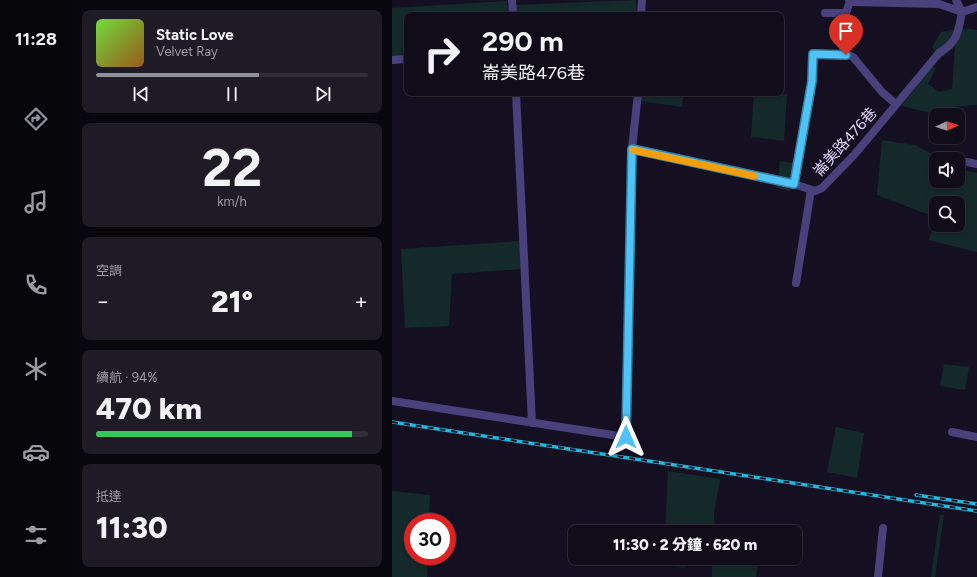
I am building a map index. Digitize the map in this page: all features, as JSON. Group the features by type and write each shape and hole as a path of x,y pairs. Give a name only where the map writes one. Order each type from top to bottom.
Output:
{"street":[{"path":"512,0 513,12"},
{"path":"641,12 642,0"},
{"path":"846,55 843,52 846,13 850,0 939,4 962,12 977,7"},
{"path":"956,0 962,12"},
{"name":"崙美路476巷","path":"632,149 794,184 816,191 822,188 855,154 939,53 952,45 956,38 962,12"},
{"path":"825,13 846,13"},
{"name":"崙美路476巷","path":"794,184 812,81 813,54 846,55 853,57 882,92 896,104"},
{"path":"392,60 404,59"},
{"path":"516,96 532,423"},
{"path":"392,401 626,437 632,149 638,96"},
{"path":"966,162 977,164"},
{"name":"崙美路476巷","path":"796,283 810,190"},
{"path":"952,432 977,437"},
{"path":"878,577 883,528"}],"green space":[{"path":"636,0 637,12 513,12 513,5"},
{"path":"507,1 508,12 404,12 404,58 392,59 392,8"},
{"path":"961,28 977,30 977,105 950,108 929,108 929,112 901,106 932,67 936,68 928,84 939,92 952,89 955,47 939,60 932,47 941,32"},
{"path":"784,94 787,94 784,141 751,137 754,96 784,96"},
{"path":"641,96 683,96 682,107 640,101"},
{"path":"882,140 915,145 929,152 929,188 965,188 965,170 977,173 977,252 929,240 931,232 965,232 965,196 929,196 929,215 877,195"},
{"path":"780,161 793,163 790,191 777,188"},
{"path":"520,241 521,269 452,274 449,326 405,328 401,249"},
{"path":"944,364 969,367 965,390 940,386"},
{"path":"836,427 864,433 857,478 827,472"},
{"path":"668,471 720,479 714,513 715,525 665,525"},
{"path":"392,491 430,495 429,513 404,513 404,565 428,565 427,577 392,577"},
{"path":"940,514 944,515 935,577 931,577"},
{"path":"669,565 686,565 685,568"},
{"path":"707,565 757,565 756,577 712,577 712,566"}],"railway":[{"path":"392,422 977,511"},
{"path":"916,495 977,504"}],"slow traffic":[{"path":"633,150 754,176"}],"route":[{"path":"626,437 632,149 794,184 810,96 813,54 846,55"}]}
